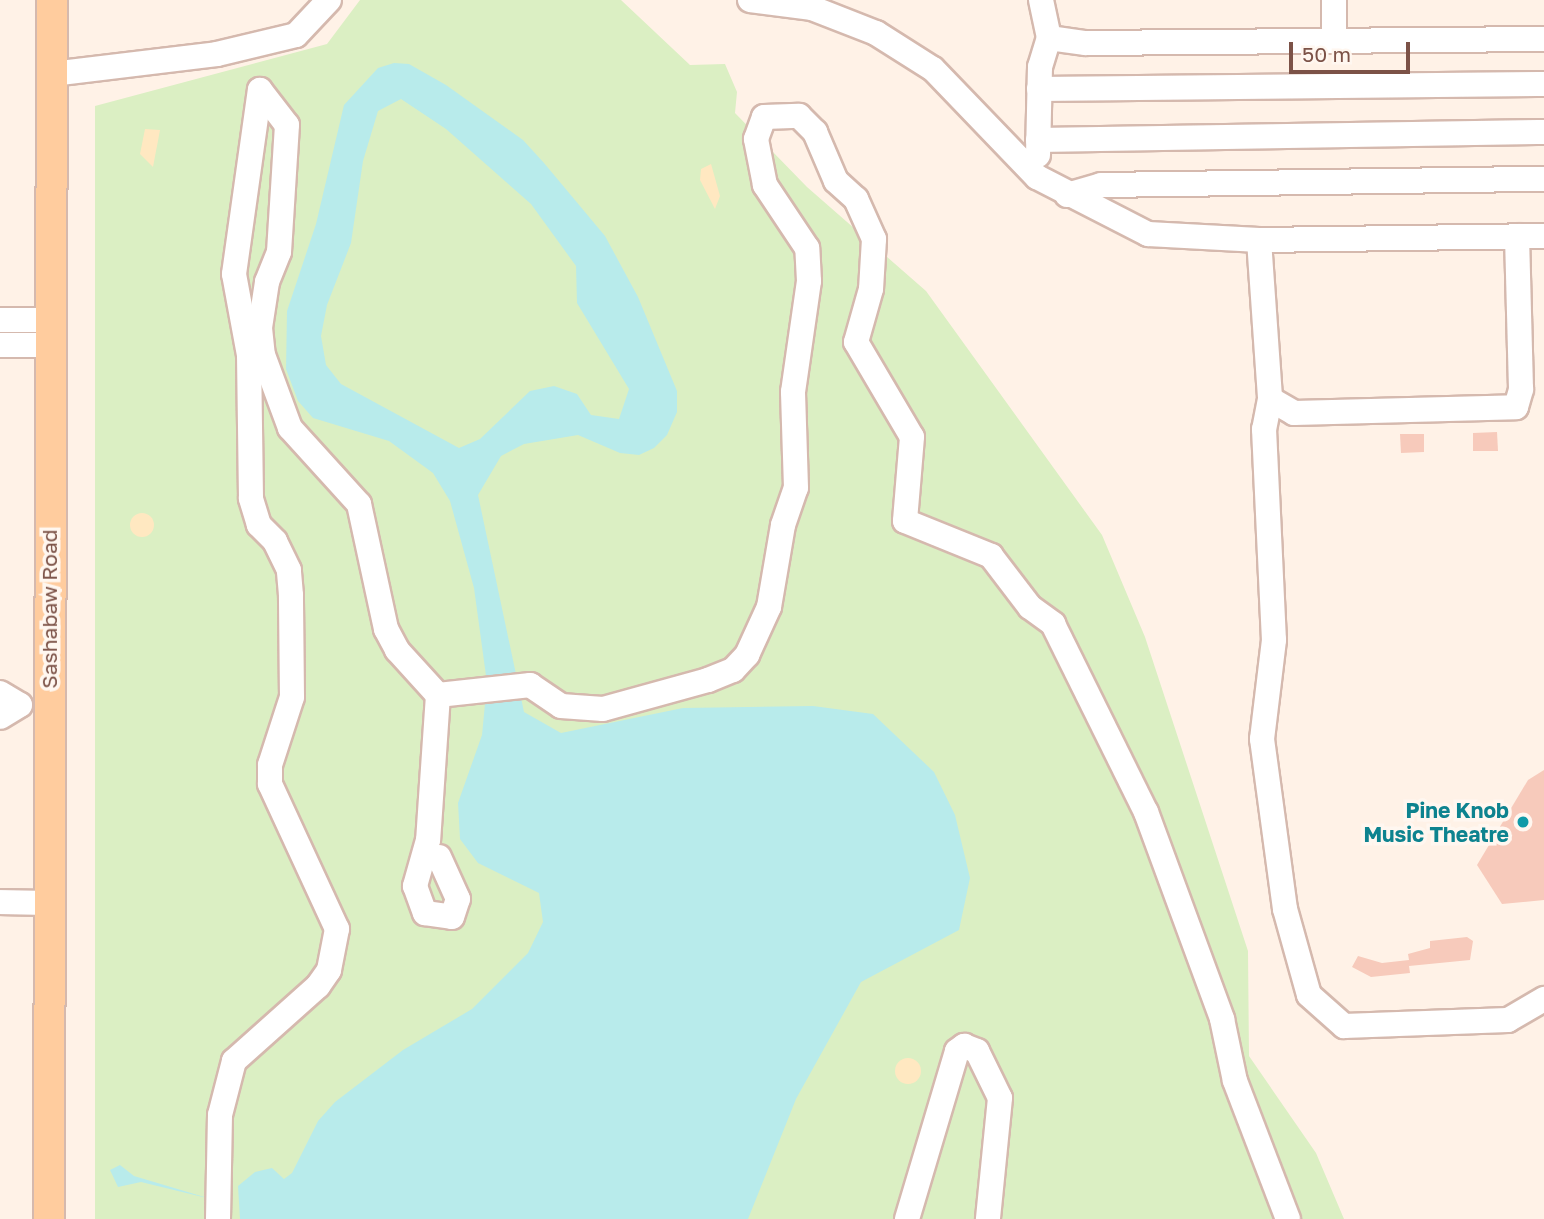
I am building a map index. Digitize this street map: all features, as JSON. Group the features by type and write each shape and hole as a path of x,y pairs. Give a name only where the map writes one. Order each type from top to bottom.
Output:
{"main road":[{"name":"Sashabaw Road","path":"49,1219 49,903 17,705 49,332 52,0"}],"lane":[{"path":"52,74 216,54 296,35 329,0"},
{"path":"750,0 812,8 876,33 933,69 1037,177 1067,195 1148,234 1259,240 1544,236"},
{"path":"1037,177 1039,89 1049,38 1041,0"},
{"path":"1334,0 1334,41"},
{"path":"1049,38 1334,41 1544,39"},
{"path":"1039,89 1544,84"},
{"path":"218,1219 220,1115 234,1060 318,986 329,970 337,929 270,784 292,697 291,595 289,570 275,541 259,525 251,498 249,355 234,274 260,90 287,125 279,252 267,282 260,328 263,355 290,428 359,504 386,629 397,650 438,695 428,840 415,886 425,913 452,917 458,899 439,857"},
{"path":"438,695 527,685 561,706 583,710 622,706 733,670 760,633 796,488 793,392 807,321 808,282 807,248 765,185 756,139 764,117 799,116 815,132 835,181 856,199 874,239 871,289 856,342 912,437 905,521 991,556 1030,607 1053,624 1146,812 1222,1019 1235,1081 1289,1219"},
{"path":"1038,140 1544,132"},
{"path":"1067,195 1101,184 1544,179"},
{"path":"1270,399 1294,413 1516,407 1521,389 1517,236"},
{"path":"1259,240 1270,399 1264,429 1274,640 1262,739 1285,909 1309,995 1343,1026 1508,1020 1544,999"},
{"path":"0,320 49,332"},
{"path":"0,345 49,332"},
{"path":"0,902 49,903"},
{"path":"907,1219 957,1051 964,1046 977,1051 1000,1098 988,1219"}],"green space":[{"path":"360,0 621,0 690,65 725,64 737,92 735,113 807,187 926,291 1102,535 1145,637 1248,951 1249,1056 1316,1153 1344,1219 95,1219 95,106 327,44"}],"sand":[{"path":"145,129 160,130 153,167 140,154"},
{"path":"711,164 720,196 715,209 700,180 701,169"},
{"path":"142,513 151,516 154,525 151,534 142,537 133,534 130,525 133,516"},
{"path":"908,1058 917,1062 921,1071 917,1080 908,1084 899,1080 895,1071 899,1062"}],"water":[{"path":"394,63 409,64 446,85 523,140 605,236 638,297 677,391 677,412 667,435 654,448 639,455 620,453 578,435 524,444 501,456 478,495 524,712 561,733 683,708 813,706 873,714 934,772 955,815 970,878 959,930 861,982 796,1099 748,1219 240,1219 238,1186 255,1172 272,1168 284,1179 292,1173 318,1121 335,1102 403,1050 472,1009 528,953 543,922 539,893 478,863 460,839 458,803 482,735 487,683 474,588 450,501 433,473 389,441 313,418 298,401 286,369 287,311 316,224 344,105 378,68","holes":["401,99 446,129 531,204 576,266 577,303 629,389 619,419 591,415 577,394 554,386 530,391 480,439 459,448 341,384 326,365 321,336 327,305 351,243 363,161 378,111"]},
{"path":"120,1165 134,1176 211,1199 141,1182 118,1187 110,1170"}],"building":[{"path":"1497,432 1498,451 1473,451 1473,433"},
{"path":"1400,434 1424,434 1424,452 1401,453"},
{"name":"Pine Knob Music Theatre","path":"1544,770 1544,900 1502,904 1477,865 1528,780"},
{"path":"1467,937 1473,941 1470,960 1409,966 1410,973 1371,977 1352,967 1358,956 1382,963 1409,960 1408,954 1430,948 1430,941"}],"place":[{"name":"Pine Knob Music Theatre","path":"1523,822"}]}
